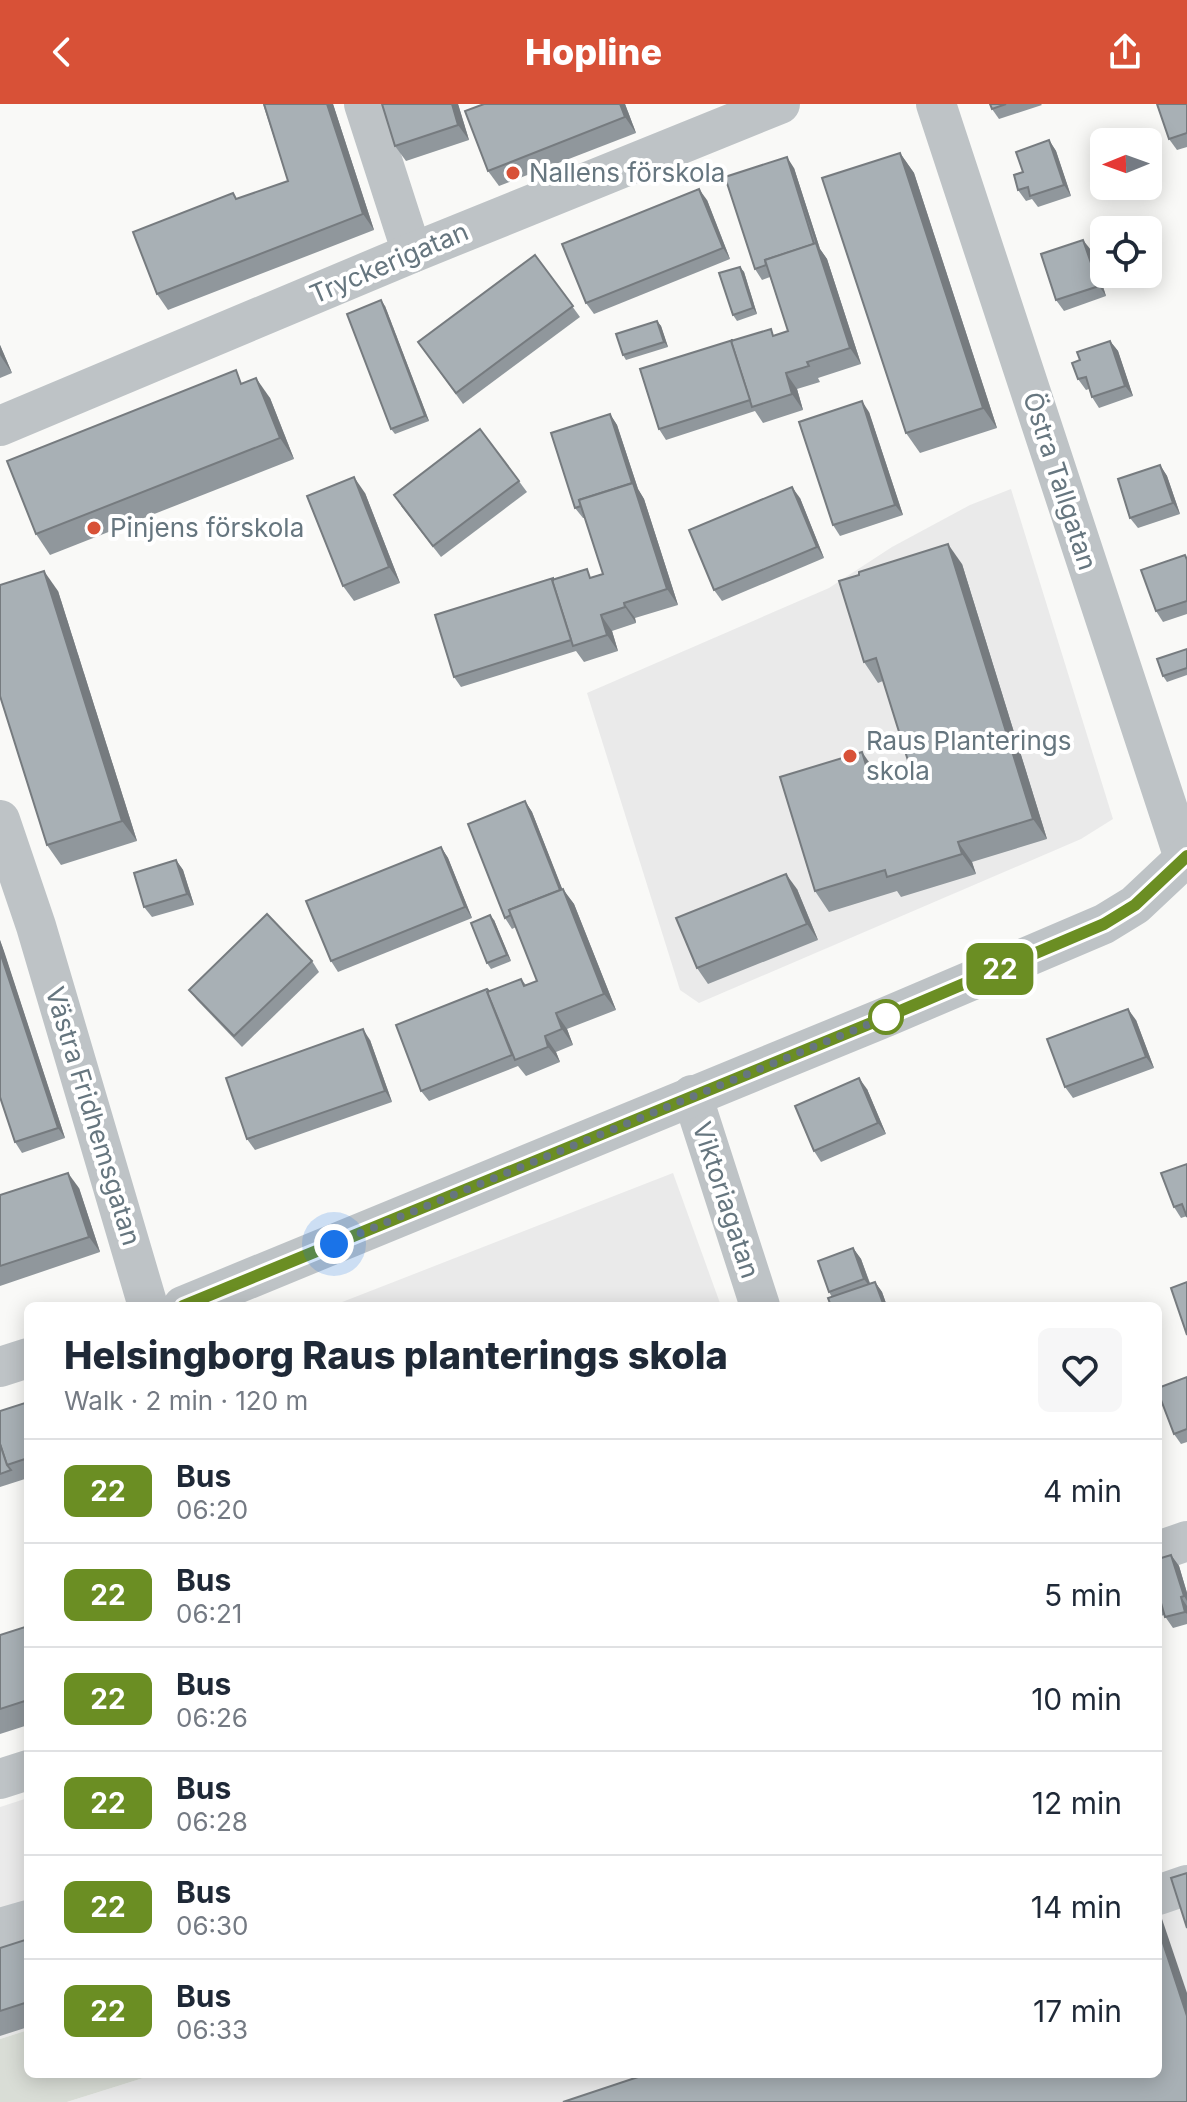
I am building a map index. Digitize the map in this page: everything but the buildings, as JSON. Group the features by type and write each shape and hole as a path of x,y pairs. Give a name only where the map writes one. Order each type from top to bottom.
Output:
{"street":[{"path":"364,104 412,253"},
{"name":"Tryckerigatan","path":"0,426 412,253 780,104"},
{"name":"Östra Tallgatan","path":"936,104 1186,857"},
{"name":"Västra Fridhemsgatan","path":"0,820 36,926 147,1302"},
{"path":"193,1302 1104,924 1135,905 1186,857"},
{"name":"Viktoriagatan","path":"692,1095 759,1302"},
{"path":"0,1367 24,1359"},
{"path":"1162,1550 1187,1541"},
{"path":"0,1779 24,1771"},
{"path":"1162,1894 1187,1885"},
{"path":"0,1928 24,1921"}],"shaded area":[{"name":"Raus Planterings skola","path":"1011,489 1113,819 1081,839 699,1003 680,990 587,693 829,588 892,547 970,505"},
{"path":"673,1173 720,1302 342,1302"},
{"path":"24,1799 24,2031 0,2039 0,1807"},
{"path":"1187,1893 1187,2102 67,2102 143,2078 1162,2078 1162,1901"},
{"path":"24,2031 24,2078 143,2078 67,2102 0,2102 0,2039"}],"bus line":[{"name":"22","path":"192,1302 886,1017 1104,924 1135,905 1187,856"}],"place":[{"name":"Nallens förskola","path":"513,173"},
{"name":"Pinjens förskola","path":"94,528"},
{"name":"Raus Planterings skola","path":"850,756"}],"route":[{"path":"334,1244 886,1017"}]}
